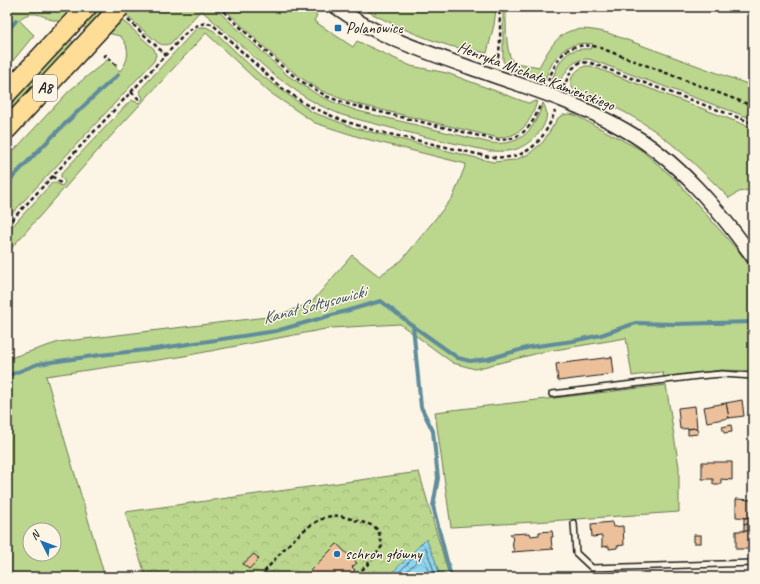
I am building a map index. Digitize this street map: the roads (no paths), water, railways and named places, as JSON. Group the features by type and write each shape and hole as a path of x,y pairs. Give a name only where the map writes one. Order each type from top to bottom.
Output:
{"highway":[{"name":"A8","path":"7,93 87,7"},
{"name":"A8","path":"7,128 120,7"}],"street":[{"name":"Henryka Michała Kamieńskiego","path":"336,7 347,15 378,32 438,56 598,115 625,130 650,146 697,188 714,207 753,257"}],"lane":[{"path":"552,394 698,376 722,374 753,376"},
{"path":"574,523 576,553 592,568 753,563"}],"water":[{"path":"426,539 440,577 388,577"}],"waterway":[{"path":"7,31 16,21"},
{"path":"7,183 75,114 118,75"},
{"name":"Kanał Sołtysowicki","path":"7,376 38,364 155,349 276,331 381,301 458,358 470,361 488,359 530,347 573,341 601,335 636,323 675,324 753,322"},
{"path":"413,326 421,407 433,431 438,478 433,506 451,577"}],"place":[{"name":"Polanowice","path":"338,28"},
{"name":"schron główny","path":"337,554"}]}
